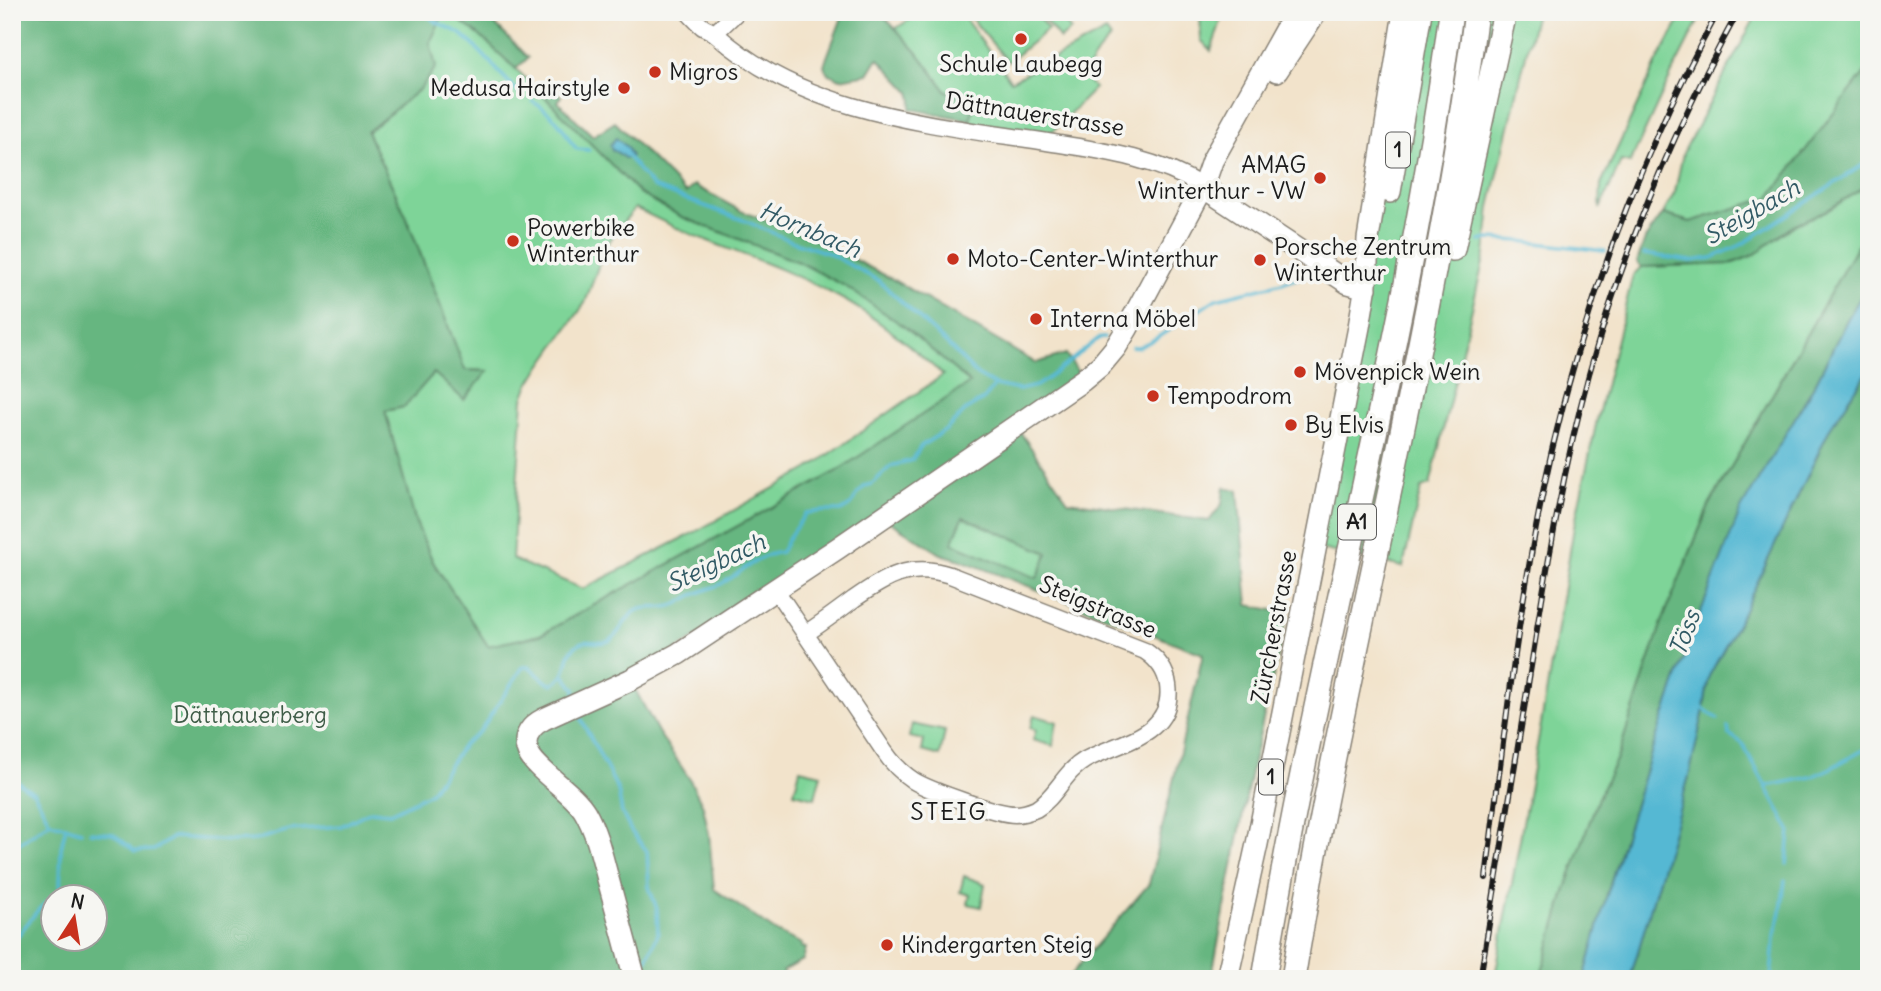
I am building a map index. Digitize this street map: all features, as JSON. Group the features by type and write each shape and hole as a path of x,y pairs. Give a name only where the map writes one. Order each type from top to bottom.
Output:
{"highway":[{"name":"A1","path":"1264,979 1301,784 1395,343 1427,167 1451,12"},
{"name":"A1","path":"1293,979 1336,748 1405,420 1452,171 1476,12"},
{"name":"A1","path":"1405,420 1441,308 1505,12"}],"main road":[{"path":"635,979 590,822 584,809 570,793 531,758 526,745 531,728 538,722 663,663 1083,380 1101,365 1127,329 1203,187 1212,161 1295,12"},
{"path":"1203,187 1223,166 1266,89 1315,12"},
{"name":"Zürcherstrasse","path":"1366,286 1368,239 1404,12"},
{"name":"Zürcherstrasse","path":"1227,979 1271,775 1366,286 1381,240 1421,12"},
{"name":"Dättnauerstrasse","path":"1203,187 1348,283 1366,286"}],"street":[{"name":"Dättnauerstrasse","path":"688,12 725,44 777,75 811,91 849,104 913,120 1123,154 1167,169 1203,187"},
{"path":"715,33 737,12"},
{"name":"Steigstrasse","path":"775,589 805,634 884,751 905,774 921,785 1007,813 1023,814 1038,807 1048,800 1079,764 1151,730 1162,717 1168,700 1169,688 1164,671 1156,660 1144,651 938,572 911,570 886,578 805,634"}],"green space":[{"name":"Dättnauerberg","path":"12,12 444,12 430,43 436,67 421,88 367,132 405,214 465,370 488,371 464,400 434,373 404,407 385,411 416,523 433,562 488,646 540,635 834,473 970,383 905,327 845,286 801,263 682,217 640,194 539,91 551,87 561,96 558,102 593,136 615,122 686,193 694,185 741,211 812,238 890,278 1036,363 1066,354 1083,380 1016,426 1068,501 1209,521 1222,504 1224,487 1238,490 1248,605 1288,613 1252,767 1212,975 1208,979 1067,979 1149,884 1203,654 941,554 882,517 630,680 703,806 709,834 714,889 778,933 806,948 803,960 783,971 787,979 12,979","holes":["963,517 1048,553 1037,578 952,543"]},
{"path":"444,12 448,12 479,35 516,69 640,194 682,217 801,263 845,286 905,327 970,383 834,473 540,635 488,646 433,562 416,523 385,411 404,407 434,372 488,371 465,370 405,214 367,132 421,88 429,43","holes":["635,208 690,234 798,277 846,301 890,330 943,375 808,469 695,532 583,589 512,559 523,399 536,373 585,303 604,250"]},
{"path":"448,12 483,12 528,58 516,69 479,35"},
{"path":"844,12 880,12 917,52 946,91 975,102 970,120 911,109 910,92 878,58 868,74 840,79 827,73 824,65"},
{"path":"921,12 960,12 1011,81 1106,31 1111,38 1098,52 1083,77 1095,88 1043,141 965,129 974,102 946,91 917,52 895,29"},
{"path":"966,12 1034,12 1048,29 1008,62"},
{"path":"1038,12 1056,12 1071,30 1060,39"},
{"path":"1200,12 1224,12 1211,51 1201,40"},
{"path":"1404,12 1536,12 1490,207 1485,254 1430,485 1421,488 1403,567 1316,548"},
{"path":"1684,12 1703,12 1630,163 1621,161 1600,209 1601,184 1656,64"},
{"path":"1758,12 1869,12 1869,67 1769,198 1690,222 1663,214 1675,192 1683,153"},
{"path":"1869,67 1869,184 1829,209 1795,224 1754,255 1730,264 1641,267 1637,262 1645,239 1663,214 1690,222 1769,198"},
{"path":"1869,184 1869,221 1866,230 1709,506 1663,619 1618,756 1598,798 1566,889 1540,979 1491,979 1496,971 1574,527 1598,415 1633,275 1641,267 1731,264 1754,255 1796,224 1830,209"},
{"path":"1869,225 1869,283 1815,384 1741,510 1698,619 1652,750 1584,979 1540,979 1566,889 1598,798 1618,756 1663,619 1709,506"},
{"path":"1869,370 1869,979 1630,979 1689,776 1709,676 1740,619 1830,428"},
{"path":"963,517 1048,553 1037,579 952,543"},
{"path":"1034,715 1057,722 1053,746 1033,740 1036,730 1030,728"},
{"path":"912,724 945,731 940,756 922,751 924,740 909,737"},
{"path":"800,769 821,774 815,798 794,793"},
{"path":"964,876 985,884 981,907 968,904 970,895 960,892"}],"water":[{"path":"616,138 627,147 631,156 629,158 624,158 612,150 610,145"},
{"path":"1869,283 1869,370 1830,428 1740,619 1709,676 1689,776 1630,979 1584,979 1652,750 1698,619 1741,509 1815,384"}],"waterway":[{"name":"Hornbach","path":"426,13 433,20 467,39 519,92"},
{"name":"Hornbach","path":"533,102 554,118 577,149 589,150"},
{"name":"Hornbach","path":"627,156 653,187 828,253 879,281 977,375 995,385 1019,390 1036,386 1099,338 1104,338"},
{"name":"Steigbach","path":"1644,254 1691,261 1712,258 1741,245 1869,161"},
{"name":"Steigbach","path":"1480,241 1520,241 1605,251"},
{"name":"Steigbach","path":"1132,347 1139,347 1155,339 1216,299 1312,274"},
{"name":"Steigbach","path":"90,832 113,834 135,851 154,850 173,837 255,840 289,830 341,826 371,811 390,813 430,793 464,744 480,731 523,667 529,667 553,684 563,675 572,649 577,645 608,641 636,611 677,604 721,584 764,557 781,552 806,513 841,511 852,504 865,486 872,484 891,466 912,460 921,446 946,430 966,410 984,399 995,385"},
{"path":"564,675 575,693"},
{"path":"1700,706 1718,719"},
{"path":"581,719 618,790 622,813 631,831 647,851 649,887 657,909 658,934 646,961"},
{"path":"1728,727 1729,734 1742,743 1790,830 1787,864"},
{"path":"1767,786 1811,777 1869,747"},
{"name":"Steigbach","path":"12,778 34,793 50,822 81,831"},
{"path":"12,848 50,822"},
{"path":"60,883 61,848 66,826"},
{"path":"1771,979 1774,937 1781,912 1785,880"},
{"path":"12,943 38,910"}],"railway":[{"path":"1486,878 1522,610 1541,503 1566,393 1620,225 1665,117 1718,12"},
{"path":"1480,979 1551,548 1564,478 1589,374 1618,280 1653,189 1693,99 1738,12"}],"place":[{"name":"Schule Laubegg","path":"1021,39"},
{"name":"Migros","path":"655,72"},
{"name":"Medusa Hairstyle","path":"624,88"},
{"name":"AMAG Winterthur - VW","path":"1320,178"},
{"name":"Powerbike Winterthur","path":"513,241"},
{"name":"Moto-Center-Winterthur","path":"953,259"},
{"name":"Porsche Zentrum Winterthur","path":"1260,260"},
{"name":"Interna Möbel","path":"1036,319"},
{"name":"Mövenpick Wein","path":"1300,372"},
{"name":"Tempodrom","path":"1153,396"},
{"name":"By Elvis","path":"1291,425"},
{"name":"Kindergarten Steig","path":"887,945"}],"district":[{"name":"STEIG","path":"949,812"}],"water label":[{"name":"Töss","path":"1685,633"}]}
